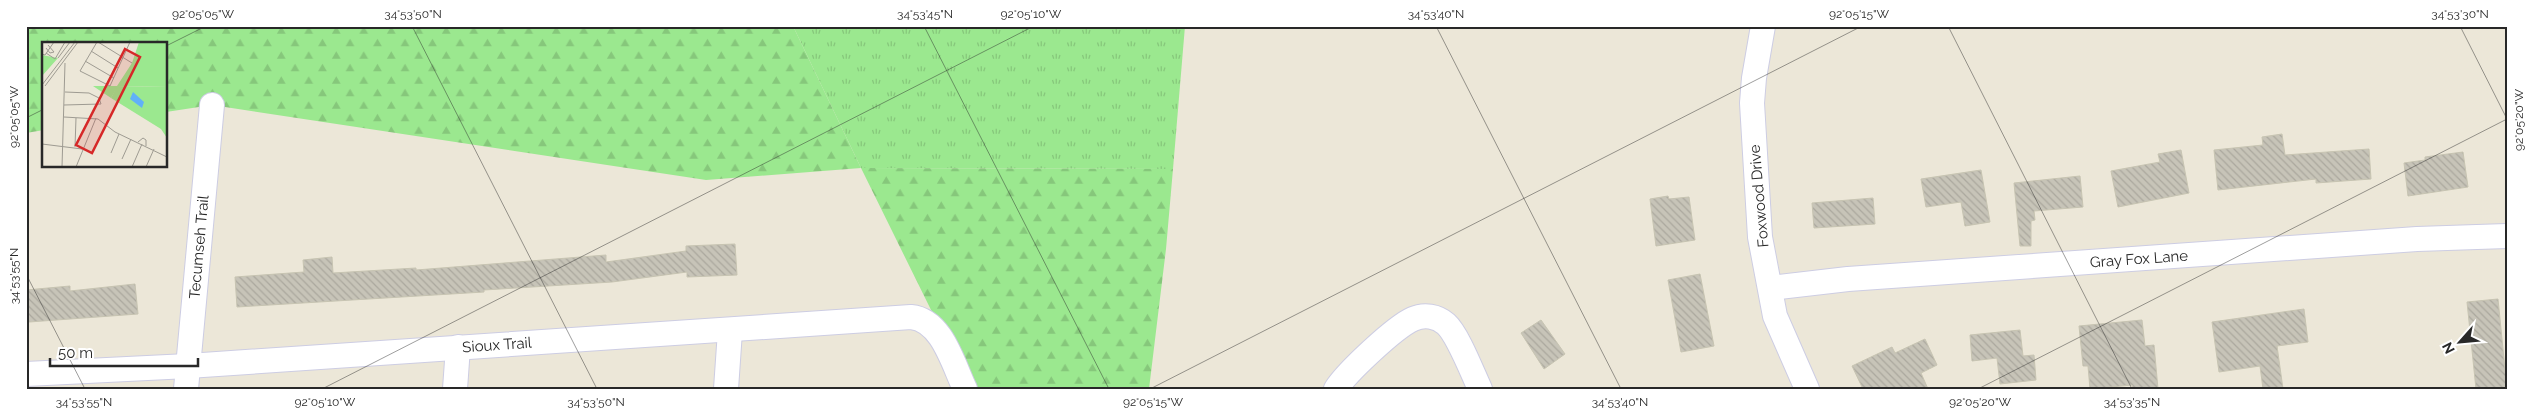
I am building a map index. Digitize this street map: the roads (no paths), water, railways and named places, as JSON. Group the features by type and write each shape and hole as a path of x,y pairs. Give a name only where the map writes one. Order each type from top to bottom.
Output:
{"street":[{"name":"Foxwood Drive","path":"1763,26 1754,78 1752,103 1760,238 1775,316 1782,336 1807,389"},
{"name":"Tecumseh Trail","path":"187,378 212,105"},
{"name":"Gray Fox Lane","path":"1771,288 1868,278 2417,239 2507,236"},
{"path":"1336,389 1369,354 1413,319 1425,316 1445,322 1453,332 1480,389"},
{"name":"Sioux Trail","path":"26,374 187,378 458,348 920,318 928,322 937,331 965,389"},
{"path":"726,389 730,331"},
{"path":"455,389 458,348"}]}
